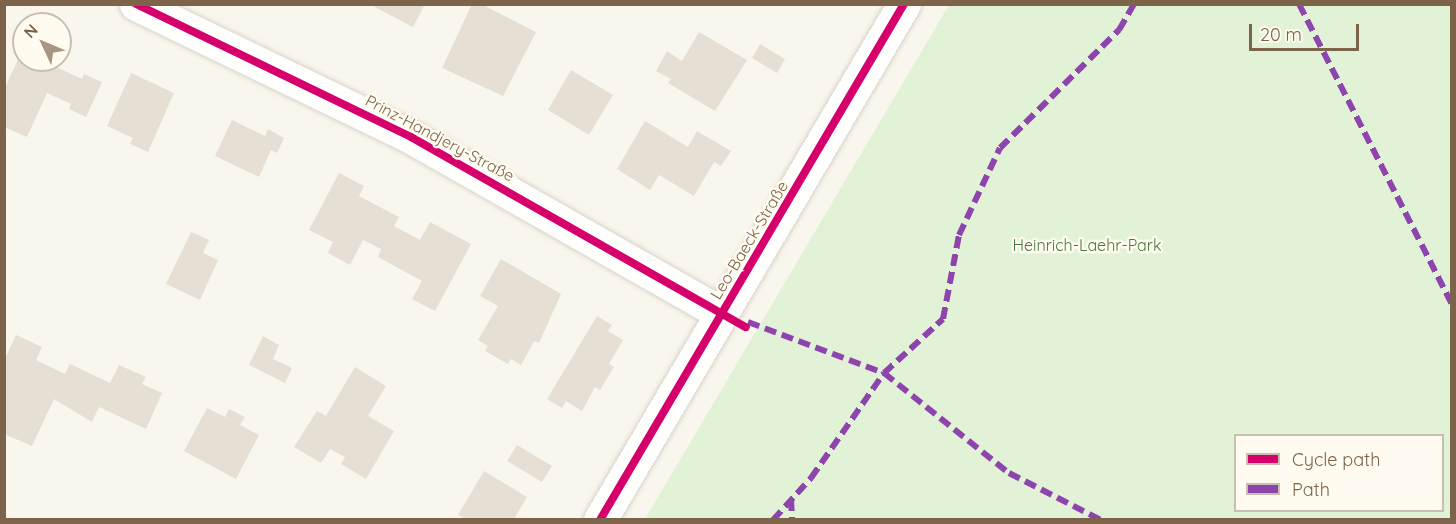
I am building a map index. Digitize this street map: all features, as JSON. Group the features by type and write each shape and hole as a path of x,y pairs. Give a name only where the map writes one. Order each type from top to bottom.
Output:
{"street":[{"name":"Prinz-Handjery-Straße","path":"136,4 411,137 533,203 721,313"},
{"name":"Leo-Baeck-Straße","path":"600,519 904,4"}],"green space":[{"name":"Heinrich-Laehr-Park","path":"949,5 1451,5 1451,519 645,519"}],"building":[{"path":"369,4 425,4 413,27"},
{"path":"472,4 481,4 536,32 503,96 442,68"},
{"path":"699,32 747,60 715,111 668,83 671,79 656,71 667,51 682,61"},
{"path":"760,44 785,59 777,73 752,58"},
{"path":"571,70 613,95 589,135 548,110"},
{"path":"12,72 67,72 82,79 84,74 102,82 86,117 69,109 71,104 47,93 27,137 4,127 4,90"},
{"path":"131,73 174,93 148,152 130,144 133,138 107,126"},
{"path":"232,120 265,136 268,129 284,138 277,153 271,150 259,177 215,156"},
{"path":"645,121 688,147 697,131 731,151 721,166 714,162 694,196 659,175 650,190 617,169"},
{"path":"339,173 364,186 359,196 399,217 394,226 420,240 430,222 471,244 435,311 412,299 422,281 378,257 381,249 363,240 350,265 328,253 333,242 309,230"},
{"path":"191,232 209,240 203,253 218,260 200,300 166,284"},
{"path":"501,259 561,294 539,343 534,341 521,365 511,359 508,364 485,351 488,346 478,340 498,306 480,296"},
{"path":"597,316 612,325 608,331 623,340 609,364 614,367 600,390 595,387 582,411 566,401 562,408 547,399"},
{"path":"16,335 42,347 36,360 65,374 70,364 110,383 119,365 146,377 142,384 162,393 146,429 99,407 92,422 54,399 32,446 4,434 4,361"},
{"path":"263,336 279,345 273,359 292,368 285,383 249,365"},
{"path":"355,367 386,386 368,416 394,431 366,479 341,464 345,457 330,449 321,463 294,447 317,411 326,416"},
{"path":"207,408 225,417 229,409 245,417 240,425 259,435 236,479 184,451"},
{"path":"517,445 552,466 542,482 507,461"},
{"path":"484,471 527,497 514,519 466,519 458,515"}],"marked path":[{"path":"773,520 811,478 884,373 943,319 959,235 1000,148 1119,30 1134,4"},
{"path":"1299,4 1452,304"},
{"path":"748,322 884,373 1009,473 1101,520"},
{"path":"791,499 792,520"}],"cycle path":[{"path":"136,4 411,137 746,327"},
{"path":"600,520 904,4"}]}
